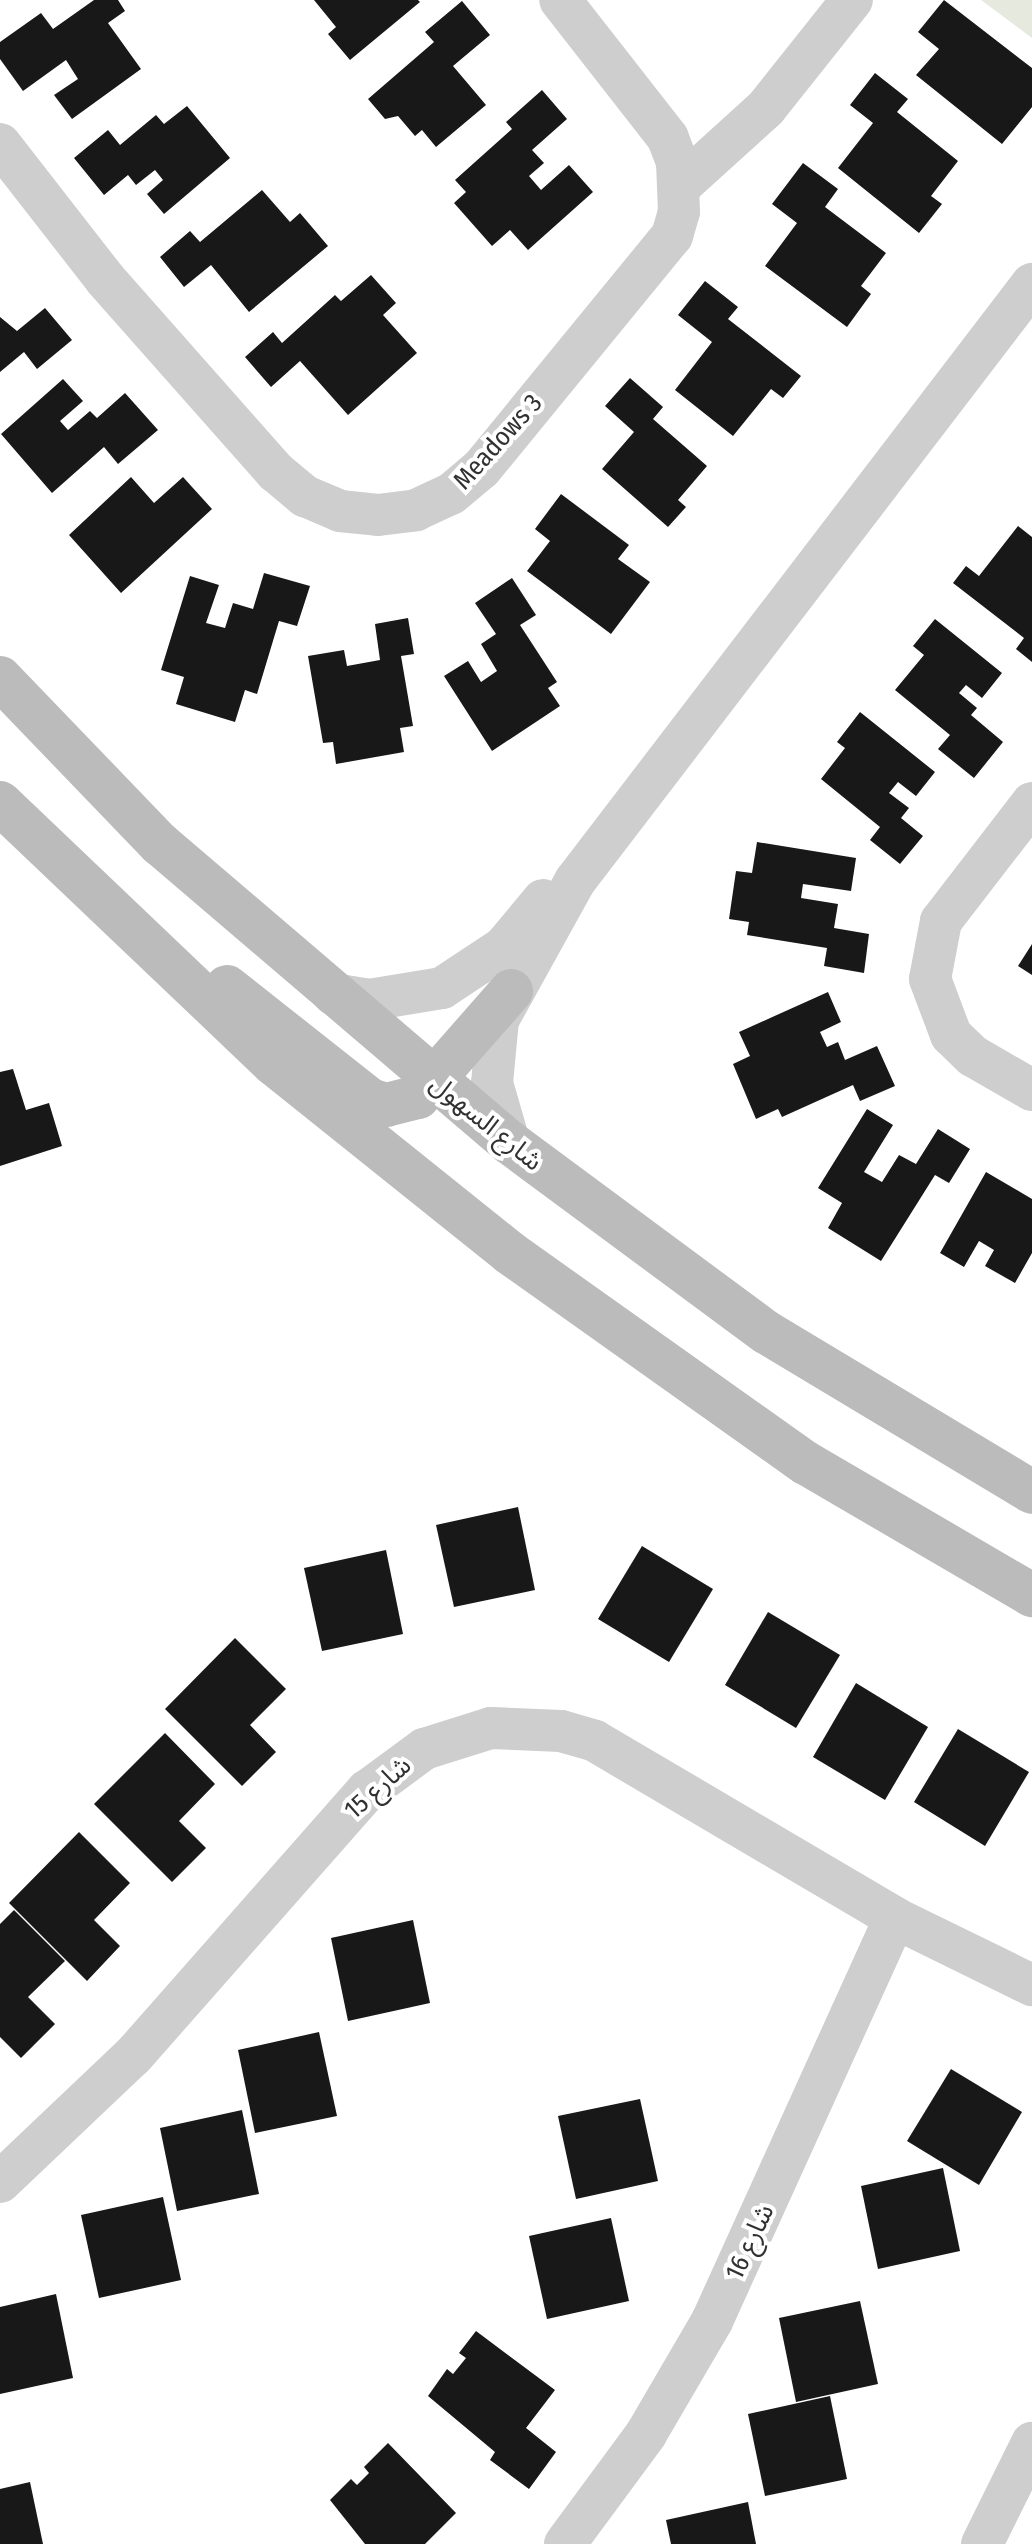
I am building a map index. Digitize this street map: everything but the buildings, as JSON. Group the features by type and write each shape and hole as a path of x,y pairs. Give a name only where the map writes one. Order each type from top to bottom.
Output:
{"main road":[{"name":"شارع السهول","path":"0,678 160,844 432,1081 509,1142 766,1332 1032,1492"},
{"path":"0,803 111,911 338,1118 606,1327 806,1463 1032,1595"},
{"path":"111,911 249,1003 370,1100 403,1104 432,1081 511,991"}],"street":[{"name":"Meadows 3","path":"0,144 105,279 276,472 316,501 378,515 416,510 451,494 481,469 672,236 680,186 668,138 560,0"},
{"path":"680,186 766,108 852,0"},
{"path":"509,1142 497,1114 492,1051 511,991 575,881 1032,284"},
{"path":"1032,803 941,921 930,979 951,1035 973,1056 1032,1090"},
{"path":"333,994 369,1000 442,988 475,970 546,897 575,881"},
{"name":"شارع 15","path":"0,2182 133,2056 367,1791 393,1768 456,1736 527,1726 595,1741 895,1918 1032,1985"},
{"name":"شارع 16","path":"565,2544 646,2434 712,2321 895,1918"},
{"path":"982,2544 1032,2443"}],"shaded area":[{"path":"981,0 1032,0 1032,38"}]}
